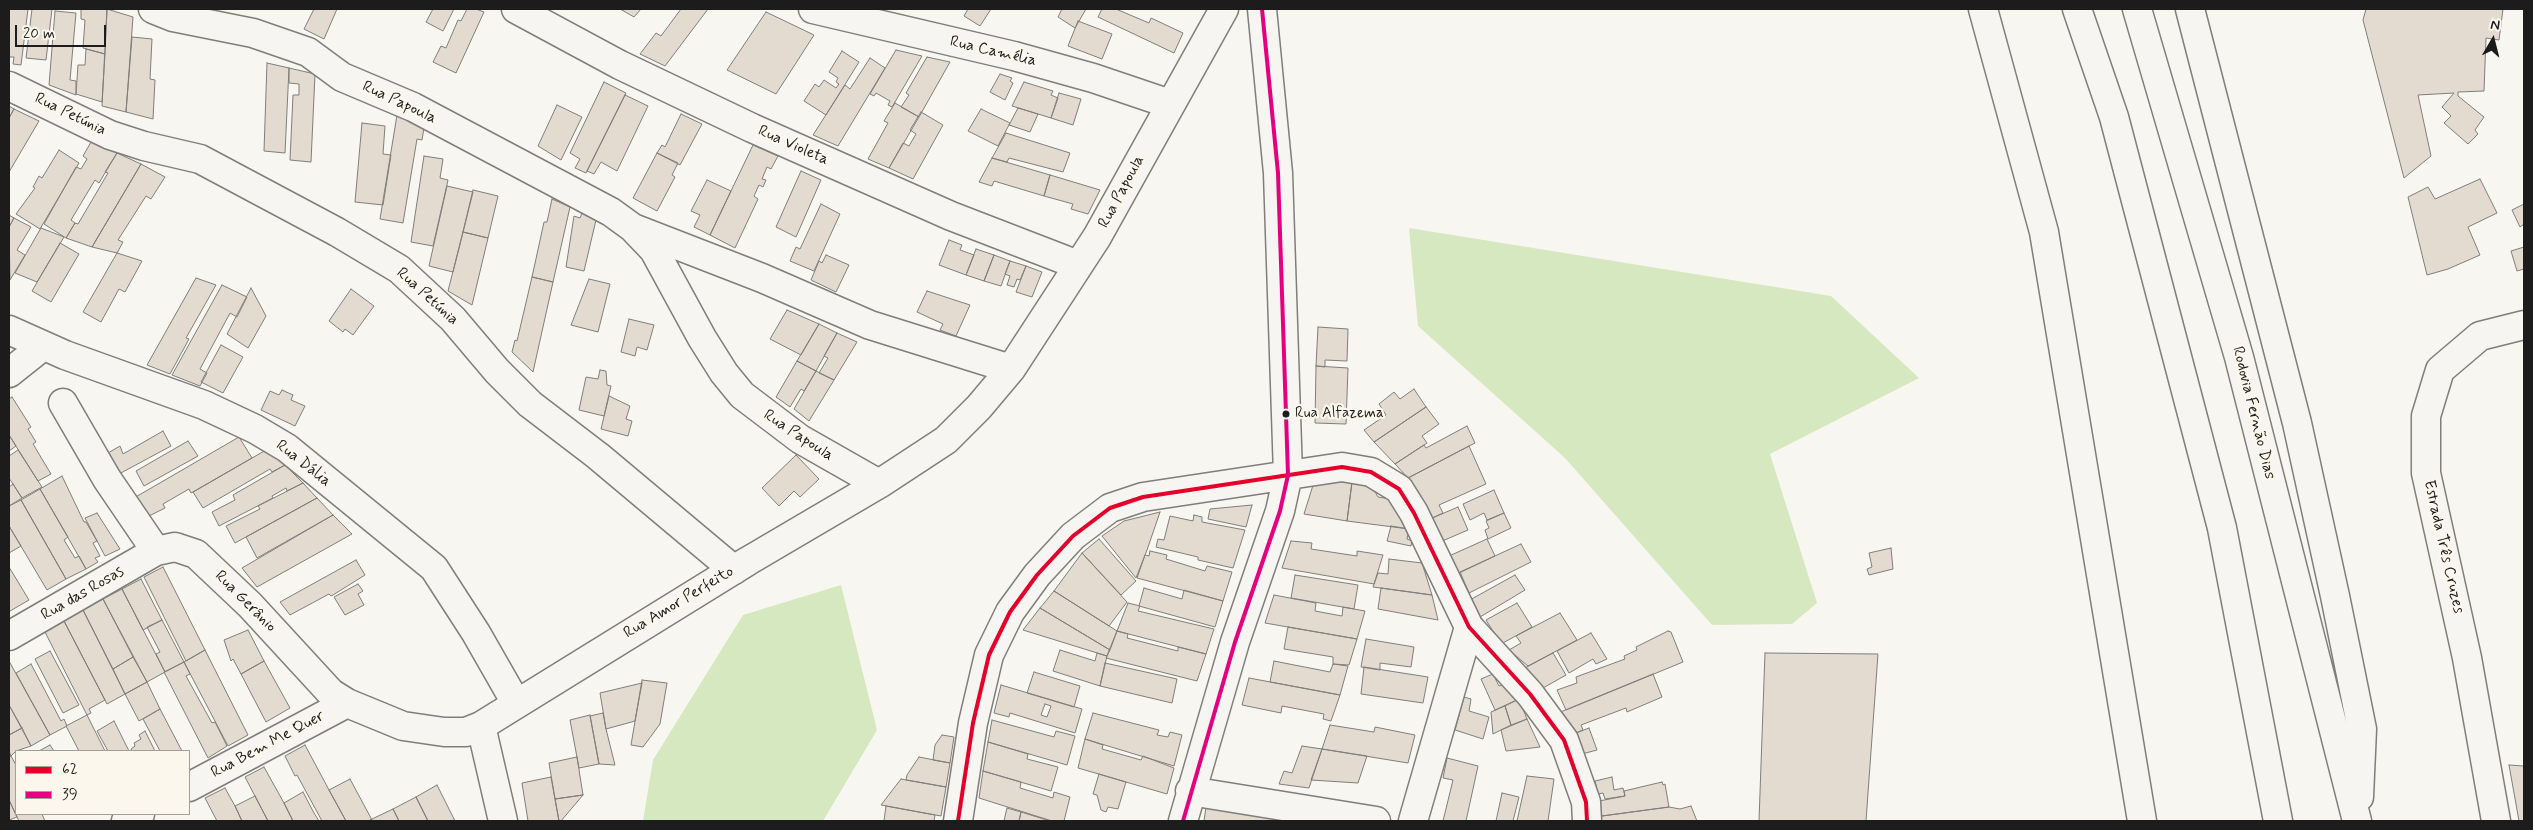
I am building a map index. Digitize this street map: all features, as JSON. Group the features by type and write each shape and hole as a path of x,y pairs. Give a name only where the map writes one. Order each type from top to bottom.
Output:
{"main road":[{"name":"Rua Papoula","path":"153,9 174,17 253,34 308,52 342,77 413,107 611,212 633,228 654,250 702,338 724,373 742,395 800,439 879,484 946,440 979,407 1012,369 1125,189 1170,104 1224,9"},
{"name":"Rua Violeta","path":"516,9 620,65 752,128 959,219 1078,265"},
{"name":"Rua Camélia","path":"813,9 1032,61 1170,104"},
{"path":"1183,821 1190,791 1235,642 1280,511 1288,475 1278,173 1262,9"},
{"path":"1983,9 2044,232 2142,821"},
{"path":"2065,9 2121,145"},
{"path":"2077,9 2114,118 2222,528 2278,821"},
{"name":"Rodovia Fernão Dias","path":"2137,9 2239,357 2358,821"},
{"path":"2190,9 2297,423 2336,596 2362,729 2358,821"},
{"name":"Rua Petúnia","path":"9,86 110,135 144,146 200,158 313,219 398,269 453,320 497,371 530,404 598,456 734,570"},
{"name":"Rua Papoula","path":"633,228 762,278 870,325 1012,369"},
{"name":"Estrada Três Cruzes","path":"2496,821 2467,658 2426,473 2426,416 2440,370 2480,336 2524,325"},
{"name":"Rua Dália","path":"9,330 43,346 204,405 255,429 287,448 434,568 476,633 516,703"},
{"path":"9,373 43,346"},
{"path":"63,403 106,480 156,551"},
{"path":"958,821 973,724 989,655 1010,612 1037,576 1073,536 1110,508 1143,497 1342,467 1371,472 1399,489 1414,513 1469,627 1530,694 1564,740 1586,802 1587,821"},
{"name":"Rua Amor Perfeito","path":"481,726 734,570 879,484"},
{"name":"Rua Gerânio","path":"156,551 175,547 196,554 250,605 331,693 347,702 403,726 466,732 481,726"},
{"name":"Rua das Rosas","path":"9,636 156,551"},
{"path":"1413,821 1469,627"},
{"name":"Rua Bem Me Quer","path":"190,786 347,702"},
{"path":"481,726 503,821"},
{"path":"1190,791 1376,821"},
{"path":"126,821 138,815"}],"green space":[{"path":"1409,228 1831,296 1919,378 1770,454 1817,603 1792,624 1712,625 1565,458 1418,326"},
{"path":"841,585 877,730 823,821 643,821 653,760 743,615"}],"building":[{"path":"9,9 28,9 21,65 13,64 14,57 9,57"},
{"path":"32,9 52,9 46,60 26,58"},
{"path":"81,9 107,9 105,54 83,48 85,20 81,19"},
{"path":"107,9 133,17 126,112 102,106"},
{"path":"314,9 337,9 324,39 304,29"},
{"path":"433,9 454,9 443,31 426,22"},
{"path":"467,9 476,9 484,12 456,73 433,62 441,46 446,48 458,20 461,21"},
{"path":"620,9 641,9 634,17"},
{"path":"681,9 708,9 665,66 640,54 656,33 661,36"},
{"path":"968,9 991,9 980,26 964,16"},
{"path":"1062,9 1086,9 1075,28 1058,17"},
{"path":"1102,9 1116,9 1149,23 1151,18 1183,33 1174,53 1098,17"},
{"path":"2366,9 2503,9 2499,40 2486,38 2484,91 2458,92 2458,96 2484,117 2475,130 2478,134 2468,144 2444,123 2451,116 2442,107 2454,93 2418,95 2431,156 2404,178 2363,20"},
{"path":"55,11 76,13 70,80 76,81 76,95 49,85"},
{"path":"766,12 814,35 776,94 727,70"},
{"path":"1078,21 1112,34 1102,59 1068,46"},
{"path":"132,37 152,39 150,79 155,80 153,119 126,112"},
{"path":"86,49 105,54 102,102 76,94 78,65 85,65"},
{"path":"896,50 922,56 892,107 888,105 890,101 876,93 874,96 870,94"},
{"path":"842,51 859,62 826,115 804,101 815,84 819,87 824,80 836,88 839,84 836,82 838,78 829,72"},
{"path":"927,57 950,62 919,117 901,107 909,95 906,93"},
{"path":"870,58 885,68 838,146 813,135 845,85 850,89"},
{"path":"267,63 289,68 285,153 264,151"},
{"path":"289,68 315,74 311,162 290,160 293,95 299,95 299,84 289,83"},
{"path":"1000,74 1012,78 1010,81 1013,83 1005,100 990,92"},
{"path":"604,82 626,93 586,173 575,168 580,159 570,153"},
{"path":"1024,82 1053,91 1051,95 1058,98 1051,118 1012,106"},
{"path":"1059,93 1081,99 1073,125 1051,118"},
{"path":"625,95 648,106 617,171 601,162 594,174 587,171"},
{"path":"895,103 919,117 889,168 868,159 888,123 884,121"},
{"path":"557,105 582,117 561,160 538,146"},
{"path":"9,106 14,109 9,118"},
{"path":"1018,108 1038,114 1030,132 1009,125"},
{"path":"14,109 39,121 9,172 9,118"},
{"path":"981,109 1010,123 998,146 968,131"},
{"path":"921,112 943,125 913,179 889,168 903,143 909,146 916,134 910,130"},
{"path":"681,114 702,124 680,165 657,153 662,145 665,147"},
{"path":"397,115 424,128 422,140 417,139 403,223 380,219"},
{"path":"362,123 385,126 383,154 391,155 383,205 355,202"},
{"path":"1006,133 1070,153 1063,172 1009,158 1007,162 992,158"},
{"path":"91,142 117,153 99,183 95,180 71,220 75,223 66,238 44,224 76,167 81,169 87,159 83,156"},
{"path":"753,145 778,156 771,169 767,167 762,179 766,180 763,187 759,185 754,196 758,199 735,248 710,235"},
{"path":"59,150 79,163 40,229 16,214 35,188 33,187 39,176 42,178"},
{"path":"117,153 141,164 92,247 66,238 75,223 78,224 108,173 105,172"},
{"path":"657,153 678,163 672,175 675,177 657,211 633,198"},
{"path":"424,156 443,159 440,178 448,180 433,246 411,242"},
{"path":"992,158 1050,175 1044,196 994,181 992,186 979,182"},
{"path":"141,164 165,177 151,199 146,196 118,240 123,242 117,253 92,247"},
{"path":"801,171 821,180 796,237 776,227"},
{"path":"1050,175 1100,190 1088,214 1071,209 1073,204 1044,196"},
{"path":"2480,179 2497,213 2468,227 2480,255 2448,269 2427,275 2408,197 2428,187 2435,199"},
{"path":"707,180 731,191 710,235 694,227 700,215 691,211"},
{"path":"447,186 473,192 453,272 429,266"},
{"path":"473,190 498,196 488,238 463,232"},
{"path":"552,199 570,207 553,282 532,277 544,222 547,222"},
{"path":"821,204 840,214 814,271 790,261 796,247 800,249"},
{"path":"2524,204 2524,224 2520,227 2512,210"},
{"path":"582,213 596,220 584,271 566,267 574,216 580,218"},
{"path":"9,215 14,218 9,227"},
{"path":"14,218 31,227 17,250 25,255 10,280 9,227"},
{"path":"41,228 64,237 37,282 15,273"},
{"path":"463,232 488,238 472,305 448,291"},
{"path":"949,240 962,245 960,250 974,255 966,275 939,265"},
{"path":"60,243 79,254 51,302 32,291"},
{"path":"2524,247 2524,269 2517,271 2511,251"},
{"path":"976,249 994,255 984,281 966,275"},
{"path":"117,253 142,261 125,292 119,289 101,322 83,312"},
{"path":"826,255 849,265 836,292 811,280 819,261 822,263"},
{"path":"994,255 1010,261 1001,286 984,281"},
{"path":"1010,261 1026,266 1020,280 1017,279 1014,287 1007,285 1010,276 1005,274"},
{"path":"1026,266 1042,272 1032,297 1016,292"},
{"path":"532,277 553,282 533,372 512,352 515,340 517,341"},
{"path":"196,278 216,285 186,338 189,339 170,374 147,365"},
{"path":"589,279 610,284 598,332 571,325"},
{"path":"222,285 247,297 237,317 230,313 200,369 207,373 200,386 172,375"},
{"path":"251,288 266,316 248,348 227,334"},
{"path":"351,289 374,306 353,335 345,329 343,332 329,321"},
{"path":"927,291 970,305 956,336 940,330 943,324 917,312"},
{"path":"787,310 819,324 801,355 770,339"},
{"path":"629,319 654,325 647,350 637,347 635,356 621,352"},
{"path":"819,324 837,333 816,371 797,361"},
{"path":"1318,327 1348,329 1347,361 1325,360 1325,367 1316,366"},
{"path":"837,333 857,342 834,380 819,373 828,358 824,356"},
{"path":"221,345 243,357 223,393 201,382"},
{"path":"797,361 816,371 804,391 801,389 790,407 776,397"},
{"path":"1316,366 1348,368 1346,424 1315,423"},
{"path":"600,370 606,371 607,385 611,386 604,416 579,410 586,377 598,379"},
{"path":"816,371 834,380 809,421 794,409"},
{"path":"1414,389 1426,407 1374,442 1364,430 1386,415 1379,404 1394,392 1400,399"},
{"path":"282,390 293,395 291,400 305,406 295,426 261,410 270,391 279,395"},
{"path":"609,396 630,406 626,419 632,421 628,436 601,429"},
{"path":"12,397 31,427 28,429 36,442 33,444 51,474 38,481 9,435 9,399"},
{"path":"1426,407 1439,424 1422,436 1427,443 1395,464 1374,442"},
{"path":"1467,426 1475,443 1408,478 1395,464 1424,445 1426,448"},
{"path":"163,431 171,446 119,474 108,453 120,446 123,454"},
{"path":"9,435 16,446 9,451"},
{"path":"239,437 252,458 191,493 189,489 163,504 165,508 147,517 134,498"},
{"path":"188,441 198,456 144,486 136,471"},
{"path":"1469,446 1486,484 1439,505 1443,513 1430,519 1408,478"},
{"path":"18,450 42,487 22,498 9,478 9,456"},
{"path":"266,450 285,465 272,472 270,469 203,508 193,492"},
{"path":"796,455 819,479 800,497 794,491 779,506 762,488"},
{"path":"285,465 303,483 287,491 286,488 272,496 273,498 219,526 212,512 235,500 233,495"},
{"path":"62,476 84,522 86,522 97,541 93,543 100,556 95,558 98,562 86,569 40,489"},
{"path":"1314,482 1352,482 1347,521 1304,514"},
{"path":"1352,482 1370,483 1378,497 1391,499 1409,529 1347,521"},
{"path":"303,483 317,498 235,543 226,526 260,509 258,506"},
{"path":"13,484 22,498 9,506 9,487"},
{"path":"40,489 68,537 64,540 75,558 79,556 86,569 66,579 21,500"},
{"path":"1494,490 1504,513 1487,520 1484,513 1470,520 1463,504"},
{"path":"317,498 333,515 257,558 246,537"},
{"path":"21,500 66,579 47,590 9,526 9,506"},
{"path":"1252,505 1246,527 1208,519 1210,509"},
{"path":"1458,507 1468,530 1440,542 1430,519"},
{"path":"1160,512 1136,578 1102,536 1124,521"},
{"path":"97,513 120,549 105,556 85,518"},
{"path":"1504,513 1511,528 1488,539 1485,530 1489,528 1486,521"},
{"path":"333,515 352,534 257,587 242,568"},
{"path":"1194,515 1202,517 1202,522 1245,530 1233,568 1156,547 1158,539 1164,540 1170,516 1193,521"},
{"path":"9,526 21,546 9,553"},
{"path":"1391,526 1409,529 1407,539 1412,541 1411,546 1387,541"},
{"path":"1099,539 1136,581 1121,595 1082,553"},
{"path":"1487,539 1495,556 1457,574 1449,556"},
{"path":"1291,541 1312,543 1311,549 1357,556 1357,551 1383,555 1374,584 1282,568"},
{"path":"1521,544 1531,562 1469,593 1460,572"},
{"path":"1891,548 1893,569 1869,575 1867,569 1872,567 1869,553"},
{"path":"1150,551 1167,555 1166,559 1205,571 1207,566 1232,572 1223,601 1137,578 1145,555 1149,556"},
{"path":"1082,553 1127,602 1109,626 1054,591"},
{"path":"1389,559 1422,563 1432,595 1373,587 1378,573 1388,574"},
{"path":"356,560 365,575 333,595 329,594 290,615 280,602"},
{"path":"9,567 29,600 10,611 9,609"},
{"path":"163,567 205,650 186,661 144,577"},
{"path":"1295,575 1358,585 1354,609 1291,598"},
{"path":"1515,575 1525,590 1475,620 1468,601"},
{"path":"141,579 162,620 143,630 122,589"},
{"path":"358,584 363,591 358,594 364,605 345,615 334,597"},
{"path":"1144,588 1182,599 1184,590 1223,601 1215,627 1139,606"},
{"path":"1381,588 1432,595 1438,620 1378,609"},
{"path":"122,589 165,672 147,682 103,599"},
{"path":"1054,591 1117,631 1110,650 1040,608"},
{"path":"1274,595 1316,603 1315,611 1342,616 1343,607 1365,611 1357,639 1265,623"},
{"path":"103,599 133,657 113,669 83,610"},
{"path":"1128,603 1140,606 1138,611 1214,629 1206,654 1117,631"},
{"path":"1517,603 1532,627 1501,644 1486,620"},
{"path":"1040,608 1110,650 1107,656 1023,630"},
{"path":"83,610 125,694 107,704 64,621"},
{"path":"1560,613 1577,640 1528,666 1509,650 1521,643 1516,636"},
{"path":"162,620 184,662 165,672 156,654 160,652 147,627"},
{"path":"64,621 105,700 89,709 91,713 87,715 45,632"},
{"path":"1288,627 1357,639 1349,665 1333,664 1333,657 1284,649"},
{"path":"248,630 264,661 241,674 233,659 231,661 224,640"},
{"path":"1117,631 1128,634 1127,638 1178,651 1178,647 1206,654 1197,681 1106,658"},
{"path":"1668,631 1671,632 1683,662 1566,710 1557,690 1577,683 1576,677 1625,659 1624,656 1637,650 1636,647"},
{"path":"1591,633 1607,659 1596,664 1593,659 1569,673 1557,651"},
{"path":"1366,639 1414,647 1411,667 1380,663 1380,670 1361,667"},
{"path":"205,650 248,735 228,746 184,662"},
{"path":"1060,650 1095,661 1097,653 1107,656 1100,686 1053,671"},
{"path":"50,651 79,705 63,713 35,659"},
{"path":"1553,653 1566,675 1543,688 1523,669"},
{"path":"1765,653 1878,654 1866,821 1759,821"},
{"path":"133,657 147,682 125,694 113,669"},
{"path":"9,661 50,735 31,746 9,705"},
{"path":"264,661 290,708 266,722 241,674"},
{"path":"1274,661 1330,672 1333,664 1348,666 1340,695 1270,682"},
{"path":"184,662 190,674 186,676 212,723 215,722 227,746 208,758 164,672"},
{"path":"1105,663 1177,679 1172,703 1100,686"},
{"path":"31,664 61,721 64,719 67,726 50,735 16,673"},
{"path":"1364,667 1428,677 1423,703 1361,694"},
{"path":"1034,672 1080,686 1074,707 1027,693"},
{"path":"1493,674 1499,686 1511,681 1519,699 1495,710 1481,679"},
{"path":"1653,674 1662,697 1627,712 1626,708 1581,725 1583,730 1571,735 1558,713"},
{"path":"1249,678 1340,695 1331,721 1323,719 1324,714 1282,706 1281,713 1242,705"},
{"path":"642,680 667,683 660,724 643,747 631,745"},
{"path":"147,682 160,709 139,721 125,694"},
{"path":"642,683 635,721 606,729 600,693"},
{"path":"1001,685 1082,709 1075,733 1010,713 1009,717 994,713","holes":["1045,704 1051,706 1047,717 1041,715"]},
{"path":"1464,697 1471,699 1469,711 1489,717 1483,739 1455,730"},
{"path":"1519,699 1527,719 1511,725 1505,706"},
{"path":"9,705 22,728 9,735"},
{"path":"1505,706 1511,725 1493,734 1491,712"},
{"path":"160,709 181,750 159,750 143,719"},
{"path":"603,713 615,765 599,764 590,716"},
{"path":"1093,713 1159,730 1157,735 1168,737 1170,732 1182,735 1174,766 1085,739"},
{"path":"87,715 104,750 78,750 66,726"},
{"path":"590,715 599,764 579,768 570,720"},
{"path":"1527,719 1540,747 1506,751 1501,730"},
{"path":"992,720 1054,737 1056,731 1075,736 1067,765 988,742"},
{"path":"114,721 128,750 107,750 97,731"},
{"path":"1330,725 1374,732 1375,727 1415,735 1408,763 1322,749"},
{"path":"22,728 31,746 15,750 11,756 9,751 9,735"},
{"path":"1589,728 1597,750 1582,754 1571,735"},
{"path":"145,731 154,750 132,750 135,746 134,743 141,739 139,735"},
{"path":"942,735 954,737 950,763 933,760 935,745"},
{"path":"1085,739 1103,745 1102,749 1141,760 1143,756 1174,768 1167,794 1078,768"},
{"path":"988,742 1028,754 1027,759 1058,767 1051,791 983,771"},
{"path":"50,745 53,750 41,750"},
{"path":"305,745 346,821 322,821 297,775 295,776 285,756"},
{"path":"1302,746 1322,749 1309,788 1279,784 1284,771 1292,773"},
{"path":"1322,749 1367,756 1358,783 1311,780"},
{"path":"11,756 15,763 15,813 9,800 9,758"},
{"path":"577,757 583,795 555,799 549,763"},
{"path":"919,757 950,763 946,787 906,780 907,775"},
{"path":"1447,758 1478,766 1466,821 1443,821 1453,780 1443,778"},
{"path":"2509,765 2524,766 2524,821 2519,821"},
{"path":"264,767 293,821 268,821 245,777"},
{"path":"983,771 1021,782 1020,788 1053,798 1054,792 1070,797 1064,821 1052,821 979,798"},
{"path":"1099,774 1126,782 1118,809 1108,807 1106,812 1101,810 1097,795 1093,794"},
{"path":"1527,776 1554,779 1548,821 1517,821"},
{"path":"551,777 559,821 528,821 522,783"},
{"path":"1612,777 1614,790 1623,788 1625,796 1605,799 1603,793 1598,794 1595,781"},
{"path":"350,779 372,820 346,821 329,790"},
{"path":"901,779 946,787 941,816 881,805"},
{"path":"1662,782 1663,785 1665,784 1669,807 1602,816 1599,801 1625,796 1624,791"},
{"path":"437,785 455,821 428,821 416,797"},
{"path":"225,788 242,821 217,821 205,798"},
{"path":"303,792 319,821 293,821 284,803"},
{"path":"1502,793 1519,797 1513,821 1496,821"},
{"path":"583,795 561,821 559,821 555,799"},
{"path":"255,796 268,821 242,821 235,806"},
{"path":"416,797 428,821 399,821 393,809"},
{"path":"9,800 17,817 9,820"},
{"path":"886,806 935,815 934,821 884,821"},
{"path":"1691,806 1697,821 1599,821 1602,816 1669,807 1680,809"},
{"path":"1206,807 1296,821 1204,821"},
{"path":"1007,808 1021,812 1019,821 1004,821"},
{"path":"393,809 399,821 368,821 372,819"},
{"path":"1021,812 1050,821 1019,821"},
{"path":"16,815 42,815 45,821 19,821"}],"transit line":[{"name":"39","path":"1183,821 1235,642 1280,511 1288,475 1278,173 1262,9"},
{"name":"62","path":"958,821 973,723 989,655 1010,612 1037,575 1073,536 1110,508 1143,497 1342,467 1371,472 1399,489 1414,513 1469,627 1530,694 1564,740 1586,802 1587,821"}],"place":[{"name":"Rua Alfazema","path":"1286,414"}]}
